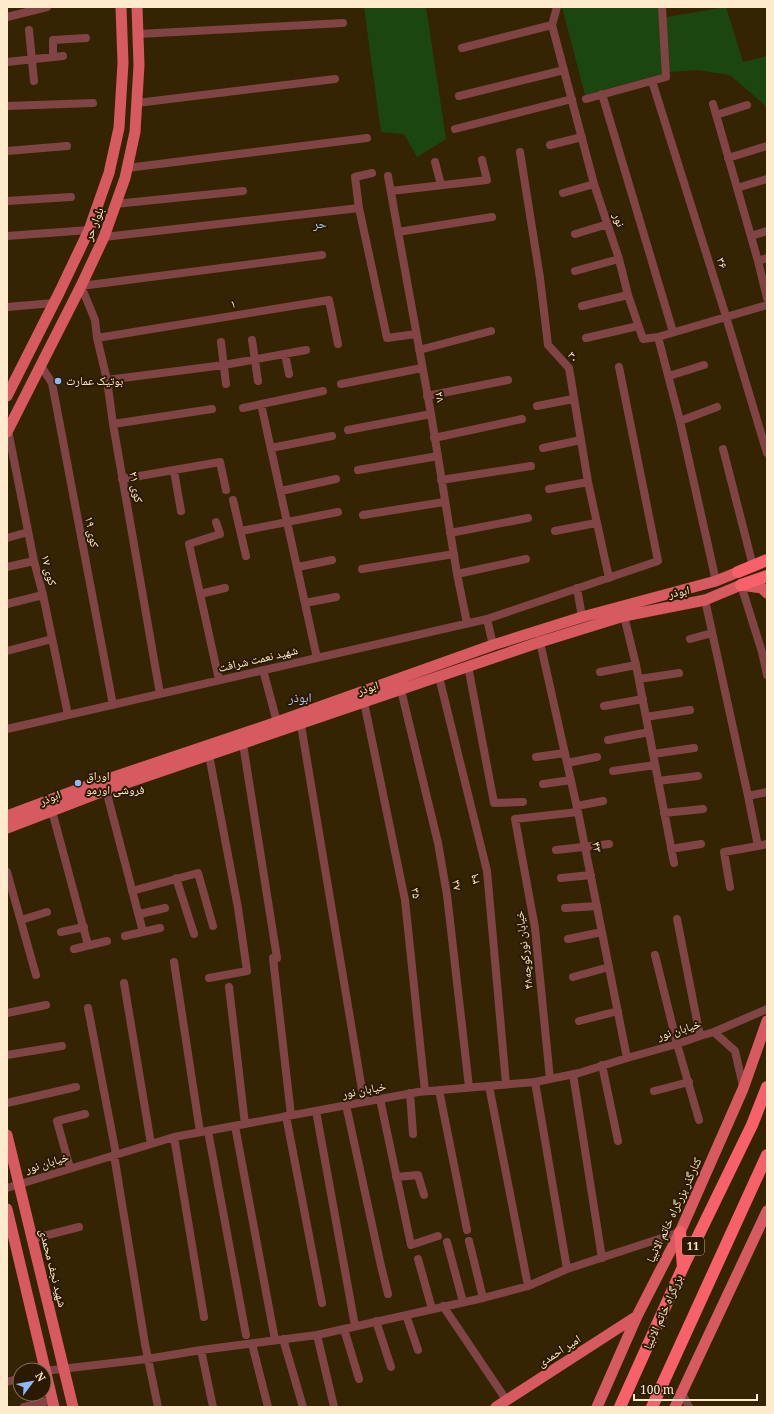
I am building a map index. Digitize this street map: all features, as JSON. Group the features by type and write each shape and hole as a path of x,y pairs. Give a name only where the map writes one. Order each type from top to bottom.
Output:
{"highway":[{"path":"753,566 767,554"},
{"path":"738,572 767,560"},
{"path":"741,585 767,576"},
{"name":"بزرگراه خاتم الانبیا","path":"620,1407 683,1267 752,1124 767,1086"},
{"name":"11","path":"652,1407 767,1155"},
{"path":"680,1232 683,1267"}],"main road":[{"name":"بلوار حر","path":"7,396 54,304 88,230 109,173 119,128 123,62 121,7"},
{"name":"بلوار حر","path":"8,431 104,237 127,168 135,132 137,103 139,65 136,7"},
{"name":"ابوذر","path":"7,816 91,790 493,645 582,617 716,581 738,572"},
{"name":"ابوذر","path":"7,828 52,811 91,790 106,790 301,725 540,642 624,616 705,600 741,585"},
{"path":"741,585 762,588 767,593"},
{"name":"کنارگذر بزرگراه خاتم الانبیا","path":"597,1407 638,1316 680,1232 743,1086 767,1021"},
{"name":"شهید نجف محمدی","path":"7,1135 73,1407"},
{"path":"7,1209 43,1362"},
{"path":"675,1407 767,1212"},
{"name":"امیر احمدی","path":"496,1407 638,1316"}],"street":[{"path":"7,17 47,7"},
{"path":"462,48 552,25 557,7"},
{"path":"586,99 666,77 662,7"},
{"path":"138,34 343,23"},
{"name":"نور","path":"552,25 594,184 608,224 628,295 643,339 658,337 767,305"},
{"path":"29,30 34,81"},
{"path":"53,57 53,40 86,38"},
{"path":"7,62 64,56"},
{"path":"459,96 564,70"},
{"path":"137,103 335,79"},
{"name":"۳۶","path":"652,81 767,453"},
{"path":"602,94 673,332"},
{"path":"455,129 572,99"},
{"path":"7,106 92,103"},
{"path":"713,104 758,260 767,298"},
{"path":"716,115 747,105"},
{"path":"550,145 582,137"},
{"path":"127,168 367,138"},
{"path":"7,151 67,146"},
{"path":"728,158 767,146"},
{"name":"۳۰","path":"520,152 540,278 548,345 569,368 588,482 608,578"},
{"path":"391,191 487,180 482,160"},
{"path":"436,162 441,185"},
{"path":"372,173 355,177 359,208 387,338 416,334"},
{"name":"۲۸","path":"388,176 431,414 444,502 467,623"},
{"path":"737,188 767,179"},
{"path":"563,192 594,184"},
{"path":"116,204 243,191"},
{"path":"7,201 71,197"},
{"path":"104,237 359,208"},
{"path":"398,232 492,217"},
{"path":"574,234 608,224"},
{"path":"7,236 88,230"},
{"path":"751,236 767,231"},
{"path":"81,286 322,255"},
{"path":"758,260 767,258"},
{"path":"575,271 619,259"},
{"name":"کوی ۲۱","path":"81,286 95,320 107,380 122,479 160,694"},
{"path":"582,306 628,295"},
{"name":"۱","path":"98,338 329,300 338,344"},
{"path":"7,308 54,304"},
{"path":"586,338 638,326"},
{"path":"419,350 491,331"},
{"path":"658,337 680,421 716,581"},
{"path":"252,340 258,381"},
{"path":"221,342 226,384"},
{"path":"107,380 224,365 306,350"},
{"path":"285,354 289,374"},
{"path":"669,376 704,365"},
{"name":"کوی ۱۹","path":"41,366 52,383 112,705"},
{"name":"شهید نعمت شرافت","path":"7,729 487,618 658,561 619,367"},
{"path":"341,384 422,368"},
{"path":"427,396 508,380"},
{"path":"243,408 323,392"},
{"path":"537,406 573,399"},
{"path":"261,404 317,658"},
{"path":"680,421 717,407"},
{"path":"113,424 212,408"},
{"path":"348,430 431,414"},
{"path":"434,438 522,419"},
{"name":"کوی ۱۷","path":"8,431 34,561 43,595 68,715"},
{"path":"271,448 332,436"},
{"path":"543,448 581,440"},
{"path":"724,449 753,566"},
{"path":"358,470 438,456"},
{"path":"122,479 220,462 226,490"},
{"path":"441,480 531,466"},
{"path":"174,470 181,511"},
{"path":"281,491 336,479"},
{"path":"549,489 588,482"},
{"path":"233,500 246,556"},
{"path":"363,515 444,502"},
{"path":"241,531 338,512"},
{"path":"450,533 528,518"},
{"path":"216,522 220,534 189,544 219,680"},
{"path":"554,531 596,523"},
{"path":"7,538 28,532"},
{"path":"362,570 454,554"},
{"path":"457,574 526,559"},
{"path":"298,567 332,560"},
{"path":"7,567 34,561"},
{"path":"741,585 764,651 767,675"},
{"path":"200,594 225,588"},
{"path":"577,588 582,617"},
{"path":"7,604 43,595"},
{"path":"305,603 336,597"},
{"path":"705,600 758,846"},
{"path":"624,616 639,679 674,863"},
{"path":"487,618 493,645"},
{"path":"690,639 712,634"},
{"path":"7,651 52,639"},
{"name":"۴۳","path":"540,642 571,780 627,1058"},
{"path":"600,672 636,665"},
{"path":"468,666 494,803 522,802"},
{"path":"263,670 277,722"},
{"path":"639,679 679,673"},
{"name":"۳۹","path":"439,677 487,872 506,1084"},
{"name":"۳۷","path":"401,690 438,843 447,895 469,1088"},
{"path":"604,706 643,700"},
{"name":"۳۵","path":"364,702 405,900 425,1091"},
{"path":"646,717 690,710"},
{"path":"301,725 364,1102"},
{"path":"608,740 649,732"},
{"path":"243,744 277,958 272,958 288,1116 322,1303"},
{"path":"653,754 694,748"},
{"path":"536,757 565,753"},
{"path":"209,755 238,908 247,970 209,978"},
{"path":"567,763 597,757"},
{"path":"613,771 655,765"},
{"path":"658,781 698,776"},
{"path":"543,784 571,780"},
{"path":"106,790 144,932"},
{"path":"748,796 767,792"},
{"path":"577,809 603,801"},
{"name":"خیابان نورکوچه۴۸","path":"550,1079 535,928 515,819 577,809"},
{"path":"664,813 703,809"},
{"path":"52,811 88,945"},
{"path":"556,850 609,844"},
{"path":"671,850 701,844"},
{"path":"730,887 724,852 767,844"},
{"path":"132,890 198,873 212,926"},
{"path":"561,878 590,875"},
{"path":"8,876 36,975"},
{"path":"176,878 194,934"},
{"path":"565,908 597,906"},
{"path":"140,914 166,908"},
{"path":"21,920 47,912"},
{"path":"677,919 700,1036"},
{"path":"61,932 84,927"},
{"path":"125,936 160,928"},
{"path":"568,939 602,932"},
{"path":"74,949 107,941"},
{"path":"655,955 677,1044 699,1120"},
{"path":"174,962 204,1132 246,1335"},
{"path":"572,977 609,967"},
{"path":"124,983 151,1144"},
{"path":"229,987 245,1124"},
{"path":"7,1013 46,1005"},
{"path":"88,1008 115,1155 147,1359 158,1407"},
{"name":"خیابان نور","path":"7,1188 174,1137 410,1093 535,1082 573,1074 714,1032 767,1009"},
{"path":"578,1021 618,1011"},
{"path":"714,1032 734,1051 743,1086"},
{"path":"7,1055 62,1046"},
{"path":"602,1065 618,1142"},
{"path":"573,1074 602,1258"},
{"path":"535,1082 567,1269"},
{"path":"654,1091 689,1082"},
{"path":"489,1086 528,1286"},
{"path":"7,1103 76,1087"},
{"path":"439,1090 467,1230"},
{"path":"410,1093 413,1134"},
{"path":"380,1099 410,1245 438,1236"},
{"path":"346,1105 388,1294"},
{"path":"316,1111 356,1326"},
{"path":"70,1168 57,1121 85,1114"},
{"path":"235,1126 279,1340 303,1407"},
{"path":"174,1137 204,1317"},
{"path":"396,1177 418,1175 424,1195"},
{"path":"32,1239 79,1227"},
{"path":"52,1370 147,1359 201,1350 317,1335 483,1298 528,1286 567,1269 680,1232"},
{"path":"469,1241 483,1298"},
{"path":"447,1242 463,1302"},
{"path":"418,1259 432,1309"},
{"path":"443,1306 507,1400"},
{"path":"406,1315 418,1350"},
{"path":"376,1321 391,1366"},
{"path":"344,1328 360,1379"},
{"path":"317,1335 334,1407"},
{"path":"252,1344 268,1407"},
{"path":"201,1350 213,1407"},
{"path":"682,1393 689,1407"},
{"path":"24,1407 53,1403"}],"green space":[{"path":"364,7 426,7 446,139 417,157 404,134 381,132"},
{"path":"562,7 659,7 661,18 726,7 743,62 767,56 767,107 730,75 697,70 669,72 585,95"}],"place":[{"name":"بوتیک عمارت","path":"58,381"},
{"name":"اوراق فروشی اورمو","path":"78,783"}],"district":[{"name":"حر","path":"320,223"},
{"name":"ابوذر","path":"300,697"}]}
